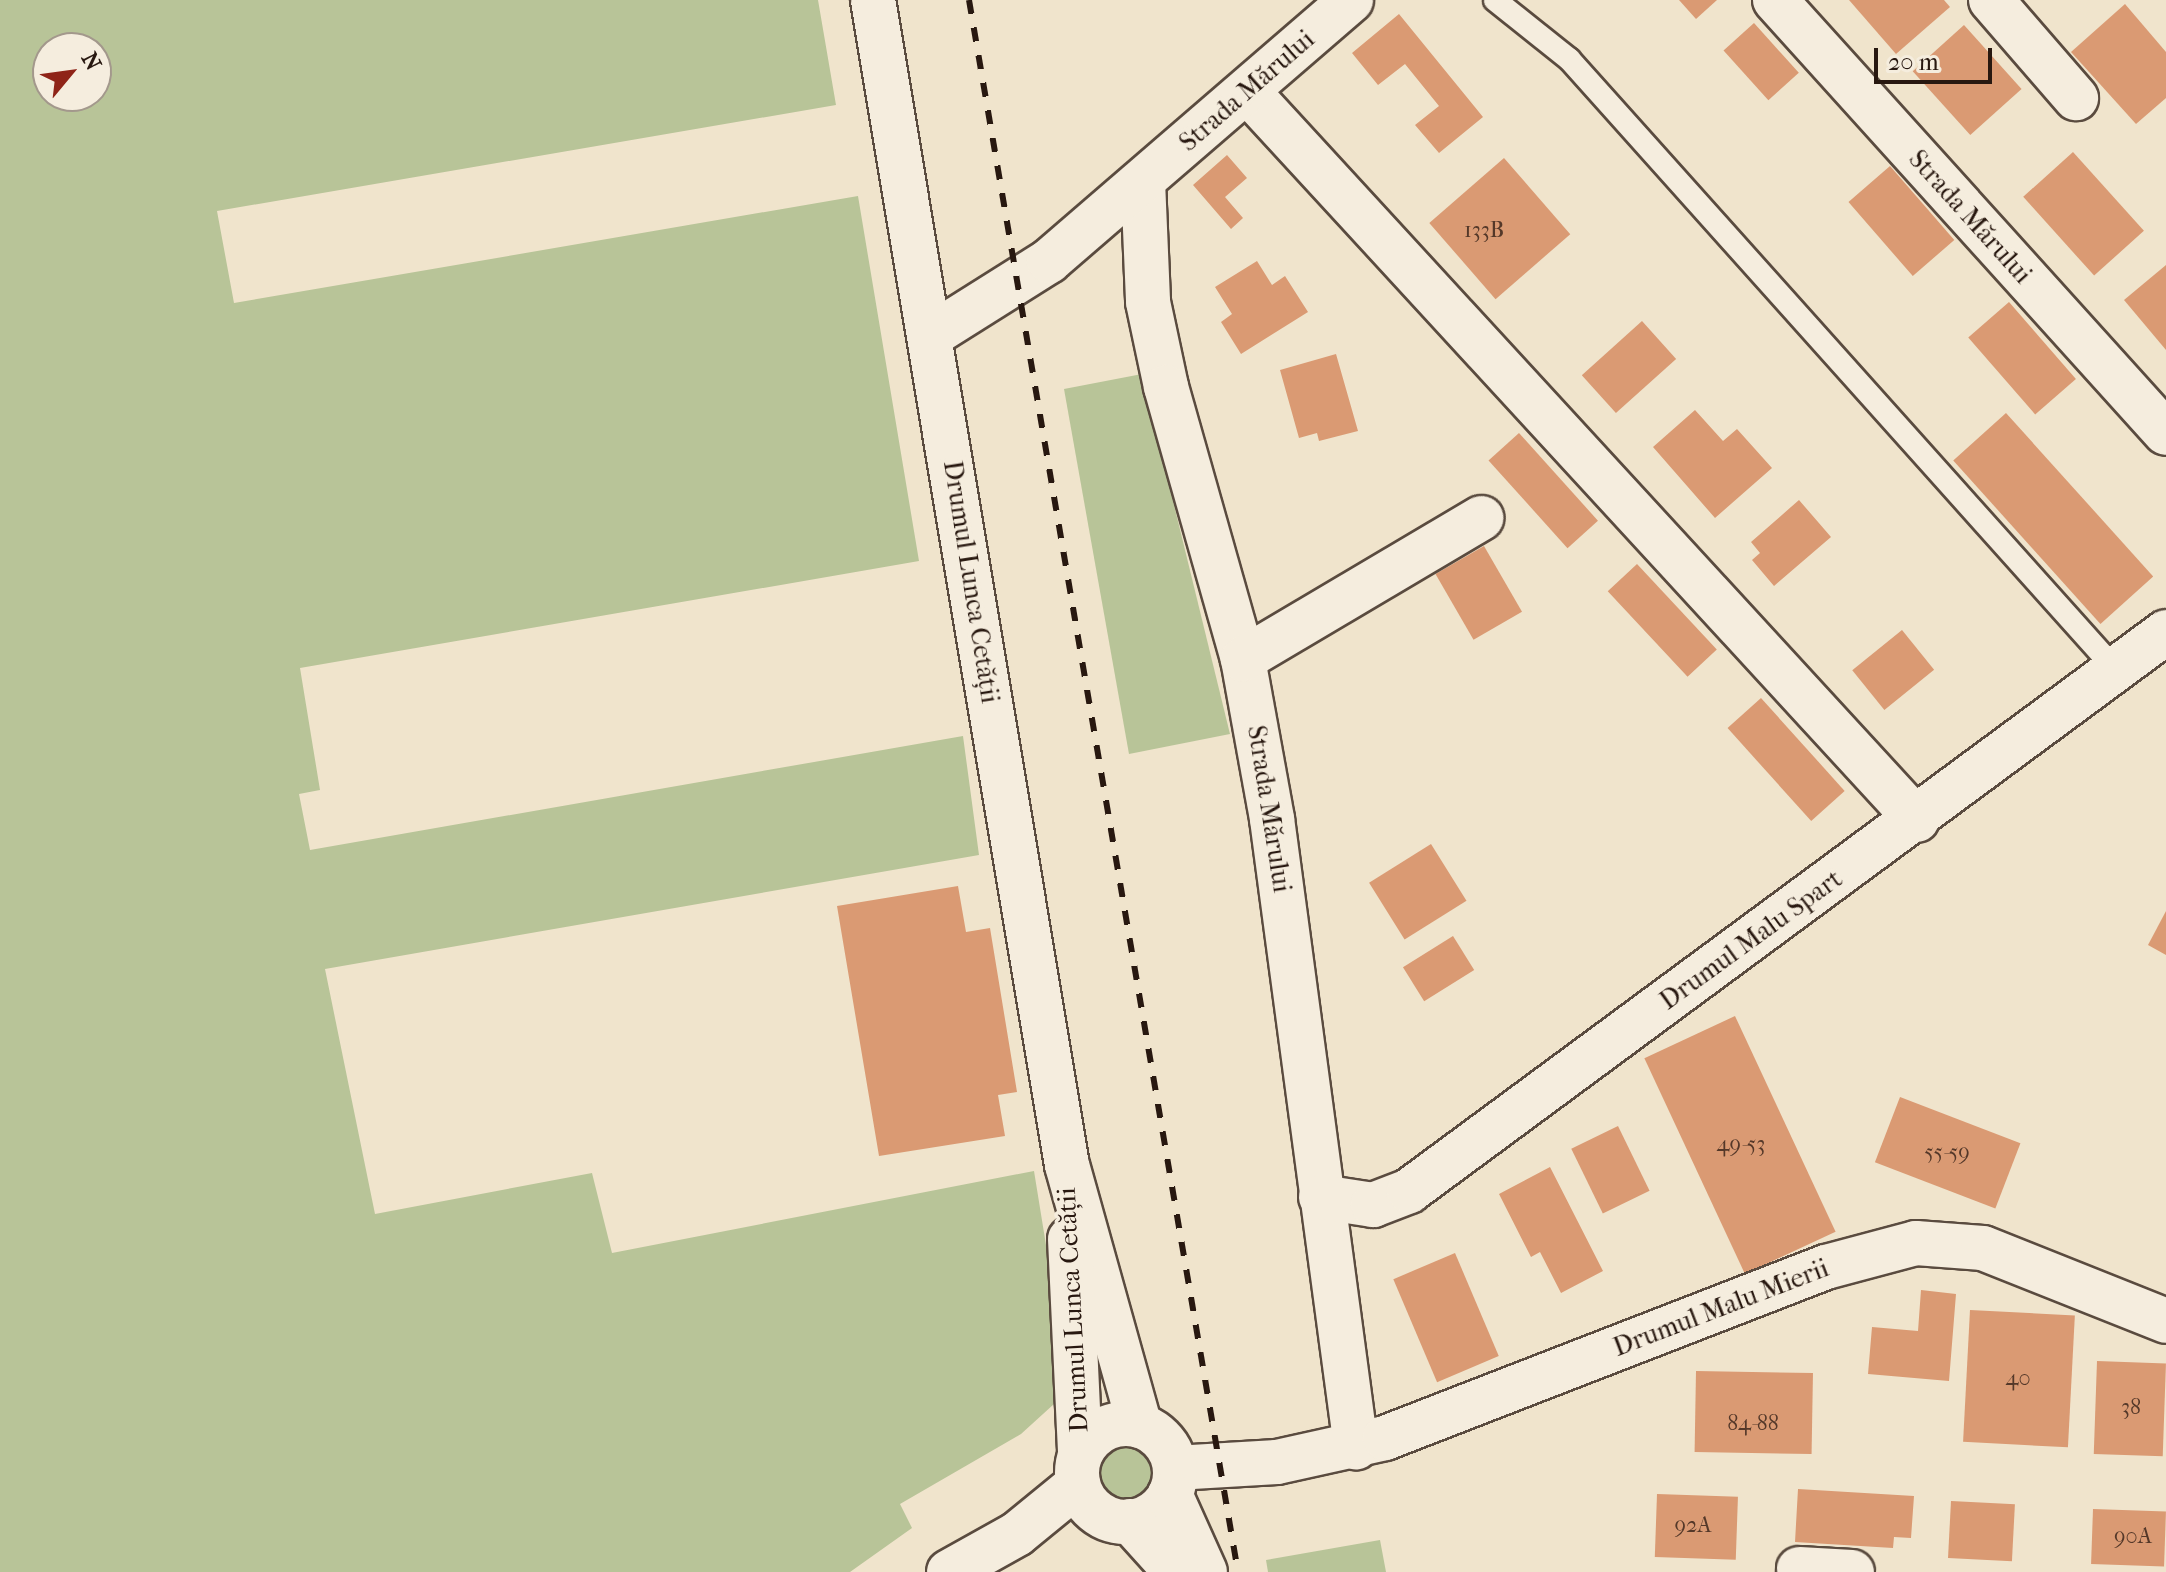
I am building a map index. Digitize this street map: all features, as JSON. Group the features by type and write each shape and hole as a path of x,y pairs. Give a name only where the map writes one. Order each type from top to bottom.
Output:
{"street":[{"name":"Drumul Lunca Cetății","path":"873,0 1067,1165 1095,1492"},
{"name":"Strada Mărului","path":"930,336 1018,284 1143,181 1351,0"},
{"name":"Strada Mărului","path":"1775,0 2166,433"},
{"path":"1991,0 2076,98"},
{"path":"1247,91 1917,820"},
{"name":"Strada Mărului","path":"1143,181 1148,302 1166,387 1243,659 1272,819 1356,1447"},
{"path":"1243,659 1481,518"},
{"name":"Drumul Malu Spart","path":"1321,1197 1373,1205 1409,1191 1917,820 2166,632"},
{"name":"Drumul Lunca Cetății","path":"1067,1165 1140,1426"},
{"name":"Drumul Malu Mierii","path":"1172,1481 1356,1447 1826,1267 1916,1243 1983,1248 2166,1321"},
{"path":"1176,1572 1095,1492 1097,1433 1111,1426 1140,1426 1165,1443 1172,1481 1205,1572"},
{"path":"949,1572 1095,1492 1154,1513 1172,1481"},
{"path":"1799,1569 1852,1572"}],"lane":[{"path":"1495,0 1569,59 2116,670"}],"green space":[{"path":"0,0 818,0 836,105 217,211 234,303 858,196 919,561 300,668 320,790 299,794 310,850 963,736 979,855 325,969 375,1214 592,1173 612,1253 1034,1171 1052,1282 1054,1404 1021,1434 900,1504 912,1528 850,1572 0,1572"},
{"path":"1142,374 1230,734 1129,754 1064,389"},
{"path":"1126,1445 1146,1453 1154,1473 1146,1493 1126,1501 1106,1493 1098,1473 1106,1453"},
{"path":"1380,1540 1386,1572 1268,1572 1266,1560"}],"building":[{"path":"1679,0 1717,0 1696,19"},
{"path":"1849,0 1944,0 1950,7 1896,54"},
{"path":"2125,4 2166,52 2166,98 2136,124 2071,52"},
{"path":"1399,14 1483,117 1439,153 1415,125 1439,106 1405,64 1378,85 1352,53"},
{"path":"1754,23 1799,73 1768,100 1724,50"},
{"path":"1964,25 2022,89 1970,135 1913,71"},
{"path":"2073,152 2144,231 2094,276 2023,197"},
{"path":"1227,155 1247,178 1225,197 1243,218 1231,229 1193,185"},
{"path":"1504,158 1570,234 1496,299 1429,223"},
{"path":"1890,166 1954,240 1913,276 1848,202"},
{"path":"1257,261 1272,285 1285,276 1308,312 1241,354 1221,322 1232,314 1215,287"},
{"path":"2166,265 2166,350 2124,300"},
{"path":"2009,302 2076,379 2035,414 1968,337"},
{"path":"1642,321 1676,359 1616,413 1582,375"},
{"path":"1336,354 1358,431 1319,441 1317,433 1299,438 1280,370"},
{"path":"1695,410 1723,441 1737,429 1772,468 1715,518 1653,447"},
{"path":"2006,413 2153,576 2100,624 1953,461"},
{"path":"1519,433 1598,521 1567,548 1489,460"},
{"path":"1799,500 1831,537 1774,586 1752,560 1760,553 1751,542"},
{"path":"1484,546 1522,612 1474,640 1436,574"},
{"path":"1637,564 1717,650 1688,677 1608,591"},
{"path":"1902,630 1934,670 1884,710 1852,670"},
{"path":"1761,698 1845,791 1811,821 1728,728"},
{"path":"1431,844 1467,901 1405,940 1369,883"},
{"path":"958,886 966,932 990,928 1017,1092 998,1095 1005,1136 879,1156 837,906"},
{"path":"2166,911 2166,955 2148,945"},
{"path":"1453,936 1474,970 1424,1001 1403,967"},
{"path":"1735,1016 1836,1232 1745,1274 1644,1058"},
{"path":"1900,1097 2020,1143 1995,1209 1875,1162"},
{"path":"1618,1126 1650,1191 1603,1214 1571,1149"},
{"path":"1550,1167 1603,1271 1561,1293 1540,1252 1531,1257 1499,1194"},
{"path":"1455,1253 1499,1356 1437,1382 1393,1279"},
{"path":"1921,1290 1956,1294 1949,1381 1868,1374 1872,1327 1918,1331"},
{"path":"1970,1310 2075,1315 2068,1447 1963,1442"},
{"path":"2097,1361 2166,1363 2163,1456 2094,1454"},
{"path":"1696,1371 1813,1373 1812,1454 1695,1452"},
{"path":"1798,1489 1914,1496 1911,1538 1894,1537 1893,1548 1795,1542"},
{"path":"1657,1494 1738,1497 1736,1560 1655,1557"},
{"path":"1951,1501 2015,1504 2012,1561 1948,1558"},
{"path":"2093,1509 2166,1512 2164,1567 2091,1564"}],"railway":[{"path":"969,0 1238,1572"}]}
